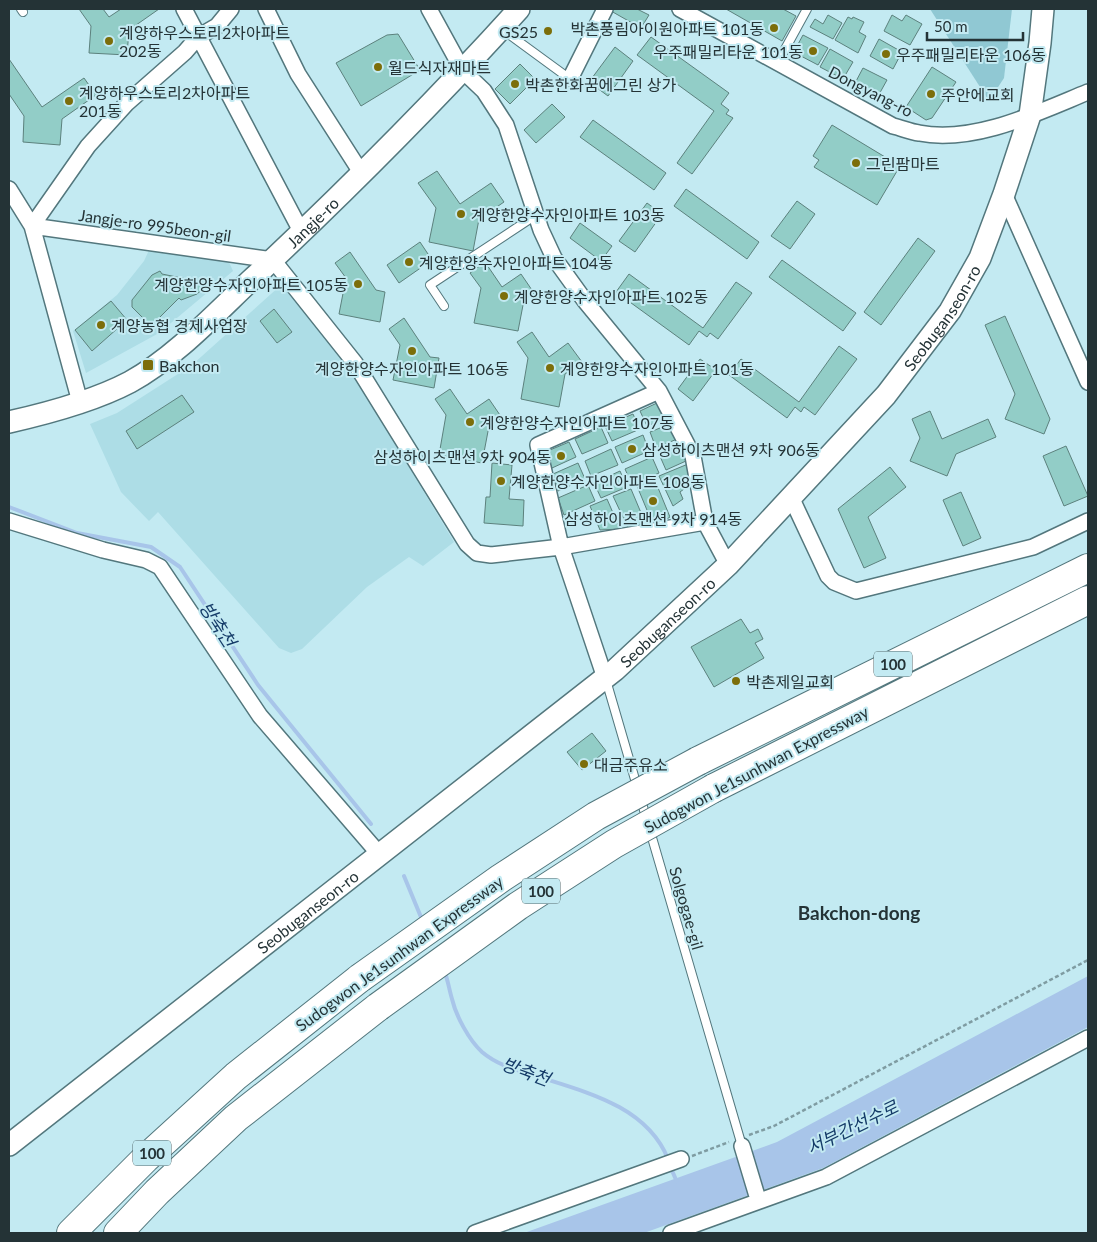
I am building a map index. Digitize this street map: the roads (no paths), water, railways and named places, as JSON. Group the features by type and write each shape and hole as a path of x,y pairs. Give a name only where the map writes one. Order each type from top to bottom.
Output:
{"highway":[{"name":"Sudogwon Je1sunhwan Expressway","path":"71,1233 144,1159 236,1076 360,978 501,878 596,816 698,761 1088,568"},
{"name":"Sudogwon Je1sunhwan Expressway","path":"118,1233 157,1192 236,1118 378,1007 518,906 614,844 714,788 1088,600"}],"street":[{"path":"184,9 302,233"},
{"path":"32,226 88,146 127,103 185,52 198,37 217,26 231,9"},
{"path":"266,9 298,74 362,174"},
{"name":"Seobuganseon-ro","path":"429,9 463,71 484,91 506,125 536,215 554,258 585,301 659,391 692,456 705,522 728,565"},
{"name":"Jangje-ro","path":"9,422 80,402 129,382 149,370 194,333 302,233 463,71 519,9"},
{"path":"570,79 605,9"},
{"name":"Dongyang-ro","path":"680,9 893,126 920,134 947,135 990,129 1088,92"},
{"name":"Seobuganseon-ro","path":"9,1145 605,678 728,565 886,395 950,311 980,258 1004,194 1030,115 1043,9"},
{"path":"9,189 32,226 80,402"},
{"path":"1004,194 1088,382"},
{"name":"Jangje-ro 995beon-gil","path":"32,226 273,260"},
{"path":"273,260 355,363 467,544 477,553 491,554 562,547 705,522"},
{"name":"Seobuganseon-ro","path":"605,678 562,547 538,445 659,391"},
{"path":"791,497 828,576 834,582 856,591 1033,547 1088,521"},
{"path":"9,521 103,550 146,560 160,567 260,716 380,855"},
{"path":"671,1233 826,1177 1088,1038"},
{"path":"741,1143 757,1196"},
{"path":"476,1233 681,1160"},
{"path":"502,1233 650,1180 659,1167"}],"lane":[{"path":"778,62 807,9"},
{"path":"501,28 570,79"},
{"path":"444,306 430,285 536,215"},
{"name":"Solgogae-gil","path":"605,678 741,1143"}],"water":[{"name":"서부간선수로","path":"1088,976 1088,1027 823,1168 644,1233 524,1233 777,1142"}],"waterway":[{"name":"방축천","path":"9,507 77,533 151,547 180,567 258,685 371,824"},
{"name":"방축천","path":"404,876 423,922"},
{"name":"방축천","path":"444,970 460,1020 472,1041 482,1052 505,1066 590,1094 628,1112 658,1140 668,1159"},
{"name":"방축천","path":"670,1166 677,1182"}],"place":[{"name":"박촌풍림아이원아파트 101동","path":"774,28"},
{"name":"GS25","path":"548,31"},
{"name":"계양하우스토리2차아파트 202동","path":"109,41"},
{"name":"우주패밀리타운 101동","path":"813,51"},
{"name":"우주패밀리타운 106동","path":"886,54"},
{"name":"월드식자재마트","path":"378,67"},
{"name":"박촌한화꿈에그린 상가","path":"515,84"},
{"name":"주안에교회","path":"931,94"},
{"name":"계양하우스토리2차아파트 201동","path":"69,101"},
{"name":"그린팜마트","path":"856,163"},
{"name":"계양한양수자인아파트 103동","path":"461,214"},
{"name":"계양한양수자인아파트 104동","path":"409,262"},
{"name":"계양한양수자인아파트 105동","path":"358,284"},
{"name":"계양한양수자인아파트 102동","path":"504,296"},
{"name":"계양농협 경제사업장","path":"101,325"},
{"name":"계양한양수자인아파트 106동","path":"412,351"},
{"name":"Bakchon","path":"148,365"},
{"name":"계양한양수자인아파트 101동","path":"550,368"},
{"name":"계양한양수자인아파트 107동","path":"470,422"},
{"name":"삼성하이츠맨션 9차 906동","path":"632,449"},
{"name":"삼성하이츠맨션 9차 904동","path":"561,456"},
{"name":"계양한양수자인아파트 108동","path":"501,481"},
{"name":"삼성하이츠맨션 9차 914동","path":"653,501"},
{"name":"박촌제일교회","path":"736,681"},
{"name":"대금주유소","path":"584,764"}],"district":[{"name":"Bakchon-dong","path":"859,912"}]}
